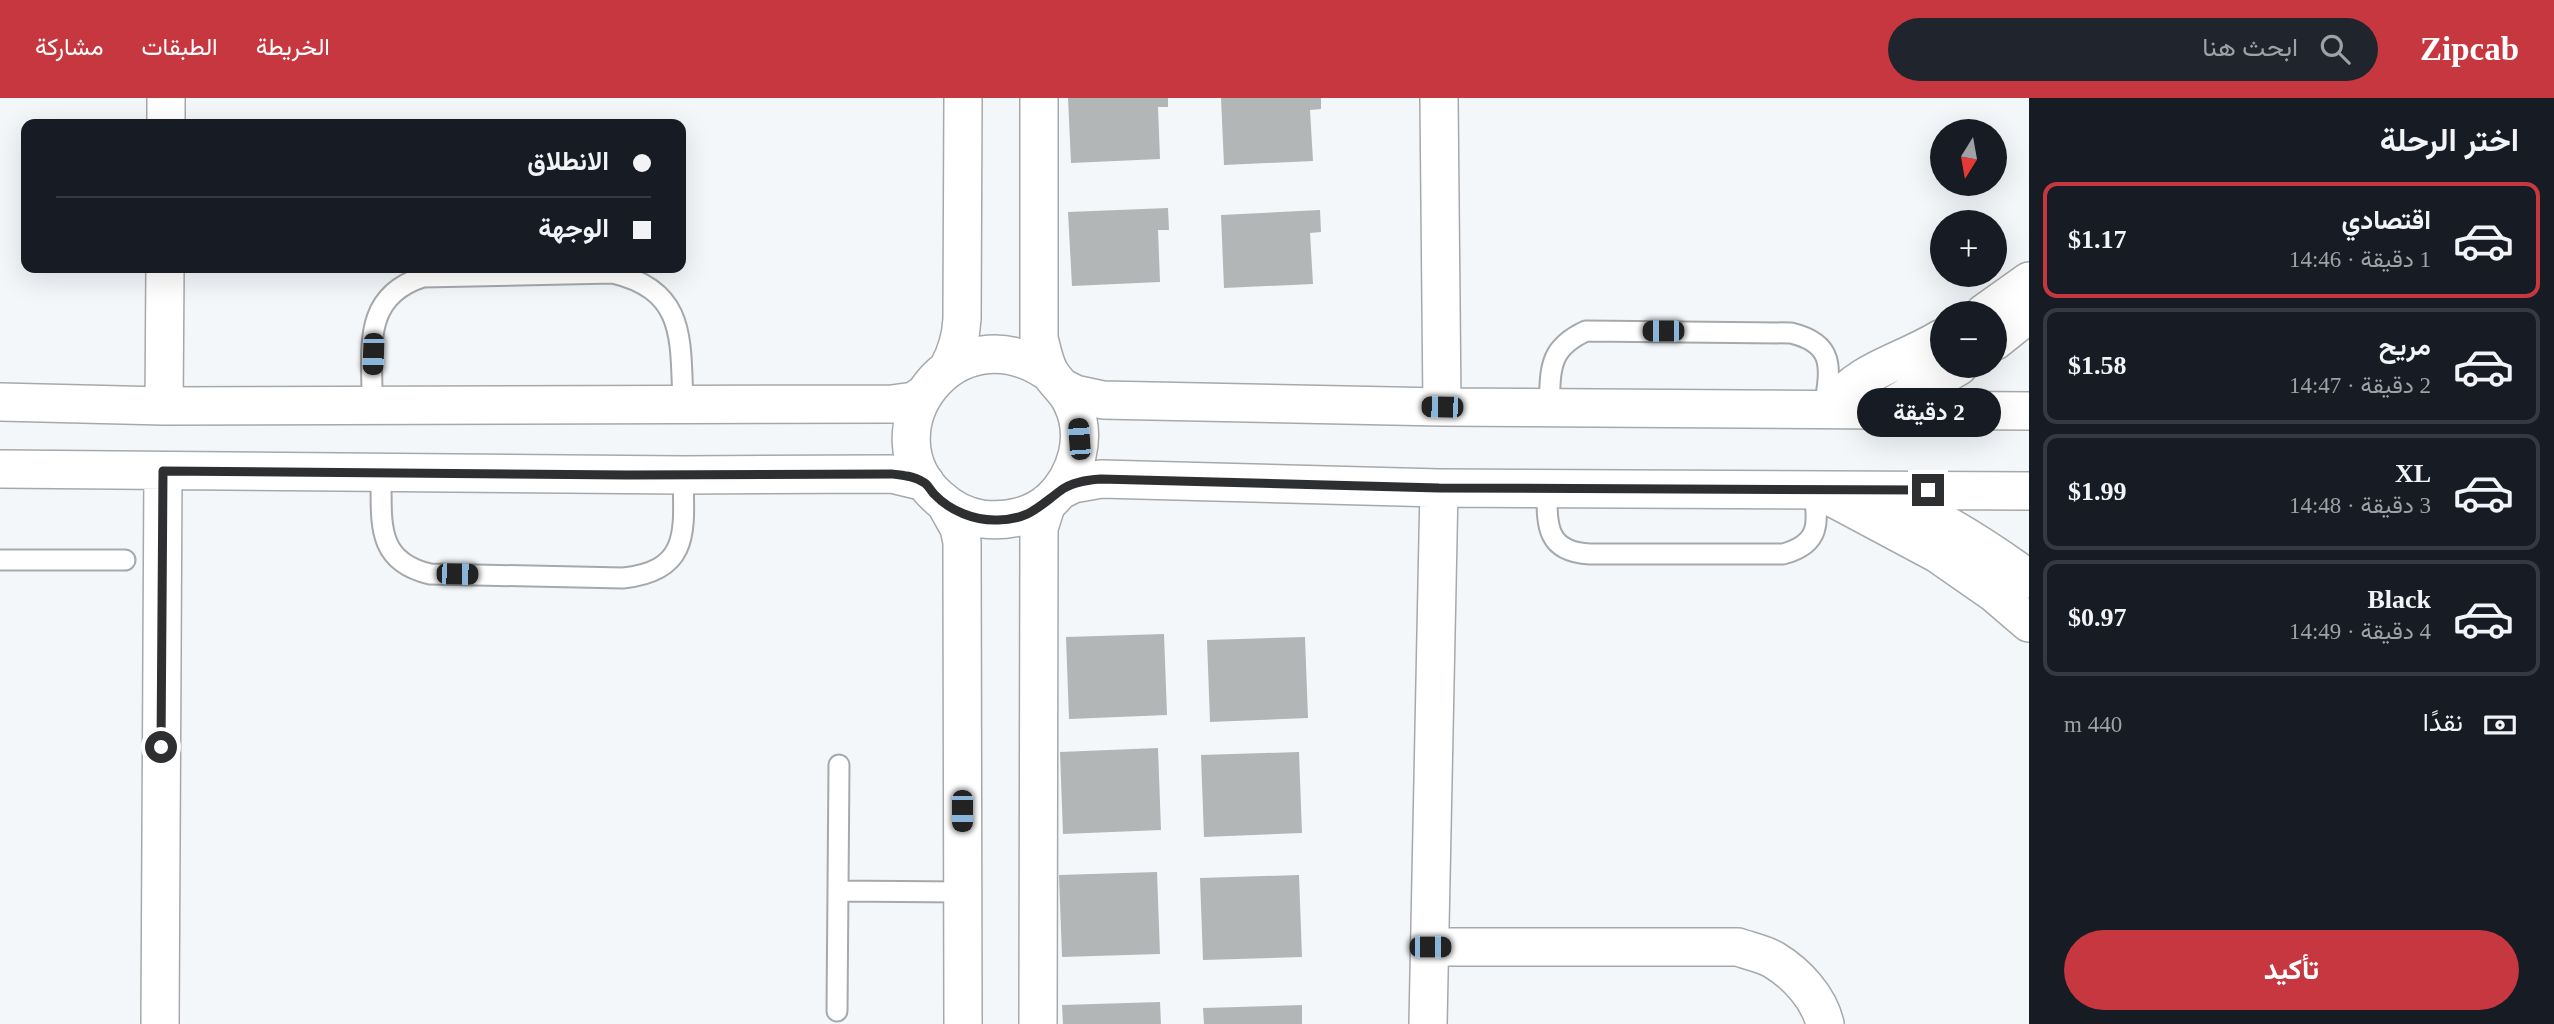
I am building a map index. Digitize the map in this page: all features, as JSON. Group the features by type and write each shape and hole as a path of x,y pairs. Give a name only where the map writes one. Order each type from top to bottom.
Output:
{"street":[{"path":"166,98 166,119"},
{"path":"948,369 961,336 962,319 963,98"},
{"path":"1038,1024 1039,528 1054,496 1071,475 1079,439 1073,404 1043,356 1038,319 1039,98"},
{"path":"1439,98 1442,407"},
{"path":"164,406 165,273"},
{"path":"2001,301 2029,281"},
{"path":"2007,331 2029,314"},
{"path":"1826,410 1873,370 1930,344"},
{"path":"963,1024 962,542 953,514 917,466 912,430 923,395 934,380 948,369 982,354 1019,357 1036,363 1075,394 1103,400 1442,407 2029,411"},
{"path":"1884,411 1939,378"},
{"path":"0,402 164,406 892,404 914,401 923,395"},
{"path":"0,469 683,475 892,474 935,493 960,512 978,519 996,520 1014,519 1032,513 1073,484 1101,479 1439,488 2029,491"},
{"path":"160,1024 163,471"},
{"path":"1428,1024 1439,488"},
{"path":"1814,489 1938,554 1994,593 2029,622"},
{"path":"1878,490 1933,515 1985,547 2029,579"},
{"path":"1430,947 1738,947 1773,960 1803,984 1823,1015 1825,1024"}],"lane":[{"path":"372,405 374,328 379,310 390,294 405,283 423,277 613,273 638,279 658,293 673,313 679,338 683,403"},
{"path":"1549,408 1551,369 1557,351 1569,338 1586,331 1791,333 1810,337 1824,351 1830,369 1826,410"},
{"path":"381,473 382,526 386,544 397,559 412,570 430,574 623,578 645,575 664,565 678,548 684,526 683,475"},
{"path":"1547,488 1547,522 1552,536 1561,547 1575,554 1783,554 1797,550 1808,542 1816,530 1818,516 1814,489"},
{"path":"0,560 125,560"},
{"path":"837,1011 839,765"},
{"path":"838,891 962,892"}],"building":[{"path":"1068,98 1168,98 1168,107 1158,107 1160,159 1071,163"},
{"path":"1221,98 1321,98 1321,109 1310,110 1313,161 1224,165"},
{"path":"1168,208 1169,230 1158,230 1160,282 1072,286 1068,212"},
{"path":"1320,210 1321,232 1310,233 1313,284 1224,288 1221,215"},
{"path":"1164,634 1167,715 1069,719 1066,637"},
{"path":"1305,637 1308,718 1210,722 1207,640"},
{"path":"1158,748 1161,830 1063,834 1060,752"},
{"path":"1299,752 1302,833 1204,837 1201,755"},
{"path":"1157,872 1160,954 1062,957 1059,875"},
{"path":"1299,875 1302,957 1203,960 1200,878"},
{"path":"1160,1002 1161,1024 1063,1024 1062,1005"},
{"path":"1302,1005 1302,1024 1204,1024 1203,1008"}],"route":[{"path":"161,747 163,471 892,474 925,482 944,503 960,512 978,519 996,520 1014,519 1032,513 1060,490 1087,480 1101,479 1439,488 1928,490"}]}
